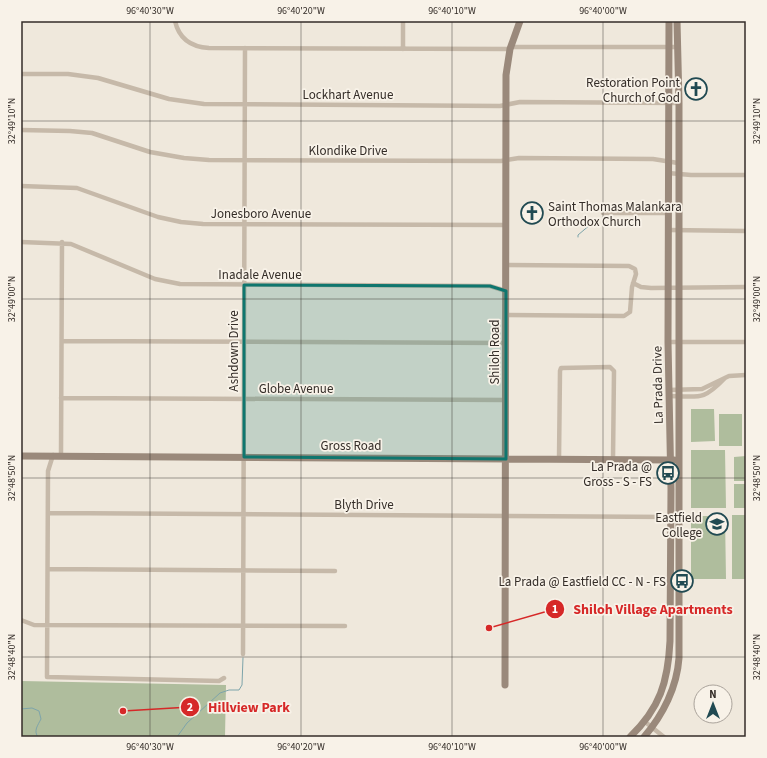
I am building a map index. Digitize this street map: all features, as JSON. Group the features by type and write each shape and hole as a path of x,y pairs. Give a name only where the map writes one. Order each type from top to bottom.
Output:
{"main road":[{"name":"Shiloh Road","path":"505,685 506,67 510,48 520,21"},
{"name":"La Prada Drive","path":"630,737 654,708 662,692 669,664 671,517 668,342 669,21"},
{"name":"La Prada Drive","path":"653,727 669,699 679,666 679,103 677,21"},
{"name":"Gross Road","path":"21,456 61,455 680,460"},
{"path":"670,604 680,604"},
{"path":"669,664 679,666"},
{"path":"644,737 653,727"}],"street":[{"path":"175,21 183,38 194,46 209,48 678,47"},
{"path":"402,48 403,21"},
{"name":"Ashdown Drive","path":"243,654 245,48"},
{"name":"Lockhart Avenue","path":"21,74 82,76 113,82 146,93 184,102 245,105 506,105 520,102 679,103"},
{"name":"Klondike Drive","path":"21,130 80,132 106,137 138,149 167,156 208,160 506,160 519,158 653,159 669,163 678,163"},
{"path":"668,173 691,175 746,175"},
{"name":"Jonesboro Avenue","path":"21,186 77,188 142,212 181,222 244,224 506,225"},
{"path":"603,213 669,213"},
{"path":"669,230 746,231"},
{"name":"Inadale Avenue","path":"21,242 62,242 71,244 154,279 167,282 244,285 490,286 506,291"},
{"path":"61,455 62,242"},
{"path":"506,266 629,266 636,271 631,292 630,312 624,316 506,315"},
{"path":"633,283 645,287 746,287"},
{"path":"62,340 506,343"},
{"path":"668,342 746,342"},
{"path":"559,459 560,371 562,368 602,367 613,368 613,459"},
{"path":"679,393 702,388 726,377 746,375"},
{"path":"669,393 699,396 709,394 726,377"},
{"name":"Globe Avenue","path":"61,398 506,400"},
{"path":"53,456 48,471 47,678 219,681 224,678"},
{"name":"Blyth Drive","path":"48,513 680,517"},
{"path":"48,569 335,571"},
{"path":"21,620 34,625 345,626"},
{"path":"644,721 664,737"}],"highlighted area":[{"path":"244,285 490,286 506,291 506,459 244,457"}],"green space":[{"path":"691,409 714,409 715,441 691,442"},
{"path":"719,414 742,414 742,446 719,446"},
{"path":"691,450 725,450 726,508 691,508"},
{"path":"746,456 746,481 734,481 734,457"},
{"path":"734,484 746,484 746,508 734,508"},
{"path":"732,515 746,515 746,579 732,579"},
{"path":"691,516 725,516 726,579 691,579"},
{"path":"21,681 226,685 225,737 21,737"}],"waterway":[{"path":"578,237 578,235 597,219"},
{"path":"177,737 187,723 220,693 229,690 239,690 242,685 243,658"},
{"path":"21,709 32,708 39,711 41,719 36,730 38,737"}],"place":[{"name":"Restoration Point Church of God","path":"696,89"},
{"name":"Saint Thomas Malankara Orthodox Church","path":"532,213"},
{"name":"La Prada @ Gross - S - FS","path":"668,473"},
{"name":"Eastfield College","path":"717,524"},
{"name":"La Prada @ Eastfield CC - N - FS","path":"682,581"},
{"name":"Shiloh Village Apartments","path":"489,628"},
{"name":"Hillview Park","path":"123,711"}]}
